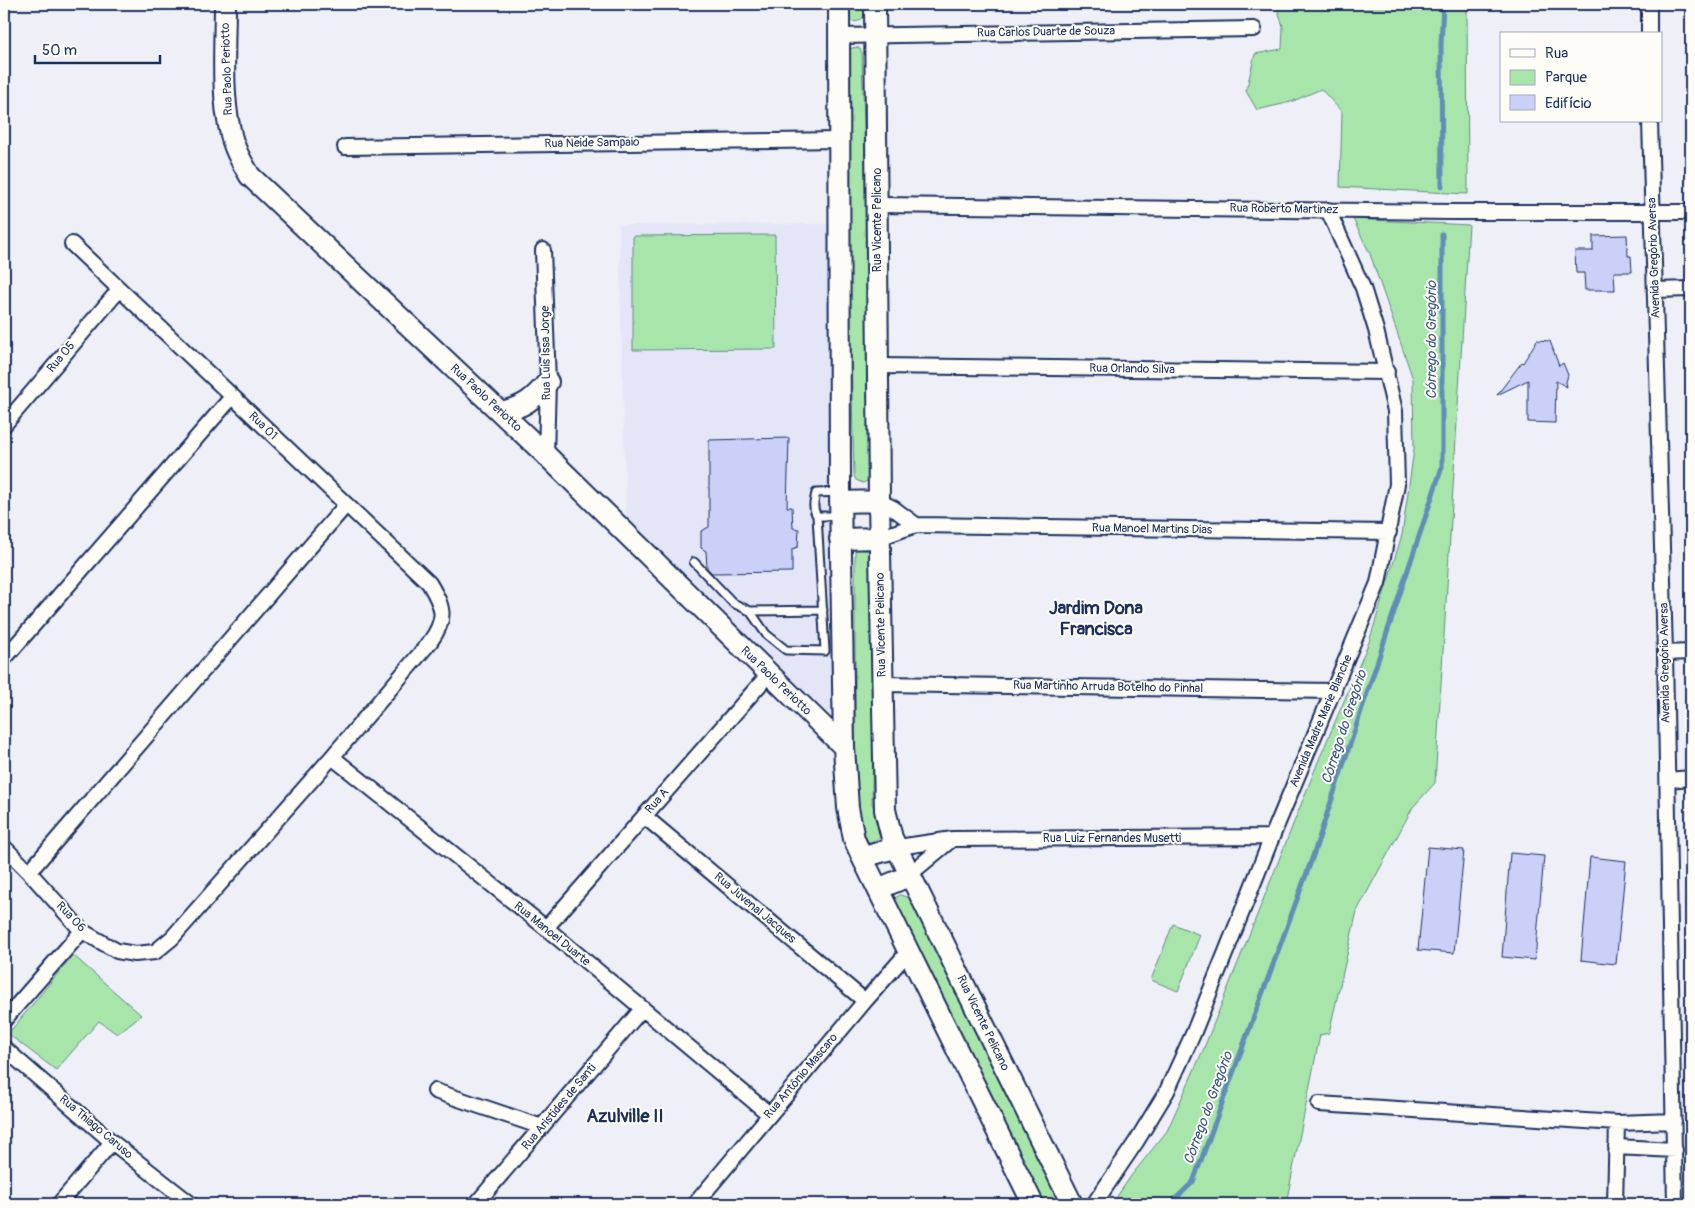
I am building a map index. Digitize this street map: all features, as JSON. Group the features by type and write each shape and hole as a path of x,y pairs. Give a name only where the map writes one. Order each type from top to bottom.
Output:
{"street":[{"name":"Rua Paolo Periotto","path":"225,4 226,95 230,130 239,158 250,176 546,455 844,747"},
{"path":"838,4 840,539 844,747 848,808 854,838 863,859 1033,1204"},
{"name":"Rua Vicente Pelicano","path":"875,4 879,538 885,810 890,832 1072,1204"},
{"path":"1648,4 1649,32"},
{"name":"Rua Carlos Duarte de Souza","path":"839,36 1254,29"},
{"name":"Avenida Gregório Aversa","path":"1650,122 1668,780 1675,1204"},
{"name":"Rua Neide Sampaio","path":"345,147 839,140"},
{"name":"Rua Roberto Martinez","path":"877,205 1691,212"},
{"name":"Avenida Madre Marie Blanche","path":"1094,1204 1136,1142 1167,1091 1193,1034 1272,837 1378,583 1397,484 1395,411 1387,372 1363,288 1328,210"},
{"name":"Rua 01","path":"72,244 429,583 438,599 442,616 439,629 332,757"},
{"name":"Rua Luis Issa Jorge","path":"543,250 548,382 546,455"},
{"path":"1656,290 1691,289"},
{"name":"Rua 05","path":"4,425 119,290"},
{"name":"Rua Orlando Silva","path":"878,366 1387,372"},
{"path":"501,412 525,405 548,382"},
{"path":"4,659 232,397"},
{"path":"840,503 879,501 893,508 916,525"},
{"path":"29,872 346,505"},
{"name":"Rua Manoel Martins Dias","path":"879,538 916,525 1389,532"},
{"path":"840,539 879,538"},
{"path":"1665,653 1691,652"},
{"name":"Rua A","path":"546,928 769,674"},
{"name":"Rua Martinho Arruda Botelho do Pinhal","path":"882,684 1334,690"},
{"name":"Rua 06","path":"4,847 82,931 117,951 135,954 155,952 172,938 332,757"},
{"name":"Rua Manoel Duarte","path":"332,757 546,928 770,1114"},
{"path":"1668,780 1691,778"},
{"name":"Rua Juvenal Jacques","path":"644,816 865,1000"},
{"name":"Rua Luiz Fernandes Musetti","path":"898,847 953,839 1272,837"},
{"path":"878,889 904,878 953,839"},
{"path":"863,859 898,847"},
{"path":"4,1020 82,931"},
{"name":"Rua Antônio Mascaro","path":"695,1204 865,1000 909,951"},
{"name":"Rua Aristides de Santi","path":"476,1204 642,1009"},
{"name":"Rua Thiago Caruso","path":"4,1048 112,1142 191,1204"},
{"path":"435,1091 542,1127"},
{"path":"1319,1104 1617,1123 1674,1121"},
{"path":"1615,1204 1617,1123"},
{"path":"59,1204 112,1142"},
{"path":"1616,1147 1675,1150"}],"lane":[{"path":"750,611 766,634 786,650 825,651 817,516 813,505 816,493 840,503"},
{"path":"817,516 840,503"},
{"path":"694,562 734,603 750,611 823,610"}],"shaded area":[{"path":"829,224 836,703 834,713 829,716 823,716 626,523 619,225"}],"green space":[{"path":"843,4 866,4 862,18 857,21 849,20"},
{"path":"1276,4 1467,4 1468,194 1340,187 1342,112 1321,89 1291,102 1257,110 1246,91 1255,54 1282,49 1283,26"},
{"path":"857,47 862,53 873,476 872,479 863,483 856,480 854,476 844,59 848,49"},
{"path":"1353,219 1469,225 1435,783 1413,807 1357,911 1329,1033 1320,1035 1286,1204 1112,1204 1131,1176 1167,1131 1204,1048 1318,762 1369,642 1402,535 1414,449 1413,379 1370,254"},
{"path":"775,235 776,349 633,350 633,236"},
{"path":"870,545 875,555 872,804 878,814 883,833 877,839 868,842 862,834 855,808 855,551 856,547"},
{"path":"900,895 911,898 1062,1204 1042,1204 894,904 895,898"},
{"path":"1173,924 1200,935 1178,991 1151,980"},
{"path":"73,955 141,1015 117,1034 99,1021 56,1070 8,1034"}],"building":[{"path":"1627,235 1628,256 1631,256 1632,272 1614,272 1615,290 1585,290 1584,273 1576,273 1575,251 1593,251 1593,236"},
{"path":"1537,340 1550,341 1559,366 1563,363 1568,375 1567,387 1556,381 1555,423 1528,422 1528,380 1497,395 1523,363"},
{"path":"789,438 787,507 792,507 793,528 799,529 798,547 792,549 792,572 712,573 707,568 706,551 701,548 701,531 709,527 709,440"},
{"path":"1428,847 1464,850 1454,953 1418,950"},
{"path":"1510,853 1544,856 1535,960 1502,957"},
{"path":"1590,857 1626,861 1616,964 1581,960"}],"waterway":[{"name":"Córrego do Gregório","path":"1442,186 1441,44 1443,4"},
{"name":"Córrego do Gregório","path":"1170,1204 1193,1182 1313,856 1442,467 1442,234"}],"district":[{"name":"Jardim Dona Francisca","path":"1096,618"},
{"name":"Azulville II","path":"625,1116"}]}
